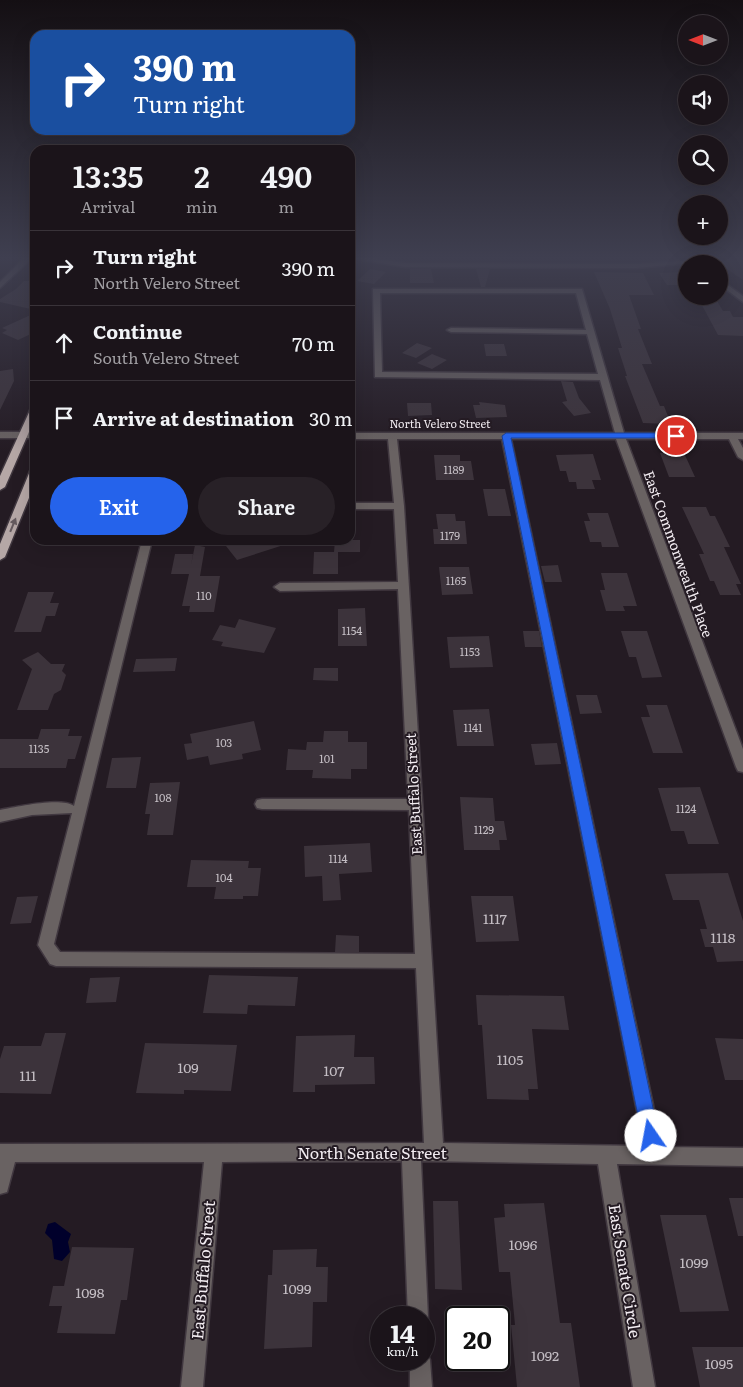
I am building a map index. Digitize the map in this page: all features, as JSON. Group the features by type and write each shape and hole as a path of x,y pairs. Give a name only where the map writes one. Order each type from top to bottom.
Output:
{"main road":[{"path":"0,487 30,419"},
{"path":"0,557 30,483"}],"street":[{"name":"East Commonwealth Place","path":"377,323 378,375 603,377"},
{"name":"East Commonwealth Place","path":"588,323 620,436 743,767"},
{"path":"451,330 590,332"},
{"path":"0,435 30,435"},
{"name":"North Velero Street","path":"355,436 743,436"},
{"name":"East Buffalo Street","path":"392,436 399,506 401,585 434,1152"},
{"path":"506,436 655,1156"},
{"path":"732,436 743,457"},
{"path":"355,506 399,506"},
{"path":"146,545 46,945 56,959 424,961"},
{"path":"280,587 401,585"},
{"path":"262,804 415,805"},
{"path":"0,816 32,809 68,809"},
{"path":"0,1185 4,1152"},
{"name":"North Senate Street","path":"4,1152 434,1152 743,1157"},
{"name":"East Buffalo Street","path":"192,1387 214,1152"},
{"path":"411,1152 417,1306"},
{"name":"East Senate Circle","path":"606,1155 644,1387"},
{"path":"420,1371 421,1387"}],"water":[{"path":"55,1222 71,1234 68,1242 70,1252 62,1261 54,1259 52,1240 45,1233 48,1224"}],"building":[{"path":"14,323 30,323 30,334 18,340 2,333 7,330 2,328"},
{"path":"614,323 639,323 641,329 638,329 652,364 642,364 660,406 664,406 671,424 643,423 625,376 627,376 618,348 622,348"},
{"path":"711,323 743,323 743,336 718,335"},
{"path":"417,343 432,348 416,358 402,353"},
{"path":"484,344 504,344 507,356 486,356"},
{"path":"432,354 447,360 432,369 417,363"},
{"path":"13,369 14,381 0,410 0,371"},
{"path":"561,381 573,382 579,398 591,413 574,416 562,402 567,401"},
{"path":"479,402 505,405 507,417 476,418 473,405 480,405"},
{"path":"407,403 431,403 432,415 408,416"},
{"path":"660,453 684,453 695,477 669,477"},
{"path":"593,454 601,480 592,480 595,489 577,489 576,482 569,482 566,471 560,471 556,455"},
{"path":"434,455 460,455 460,461 471,461 474,480 436,480"},
{"path":"483,489 505,489 511,516 488,516"},
{"path":"682,507 706,507 710,516 715,516 730,547 724,547 741,584 736,584 741,595 720,595 714,581 710,581 699,554 704,554"},
{"path":"587,513 608,513 619,547 602,547 601,542 590,542 584,521 590,521"},
{"path":"436,514 455,514 456,521 465,521 467,544 434,544 433,529 438,529"},
{"path":"355,540 360,540 360,552 338,552 338,574 313,574 314,552 334,552 335,545 355,545"},
{"path":"195,545 205,547 200,576 220,576 214,612 189,612 190,606 182,606 189,574 171,574 175,554 193,554 191,565"},
{"path":"229,545 284,545 237,560 226,546"},
{"path":"558,565 562,582 545,582 541,566"},
{"path":"439,567 469,567 473,594 442,595"},
{"path":"601,573 627,573 637,606 623,606 625,611 606,611 600,590 605,590"},
{"path":"28,592 54,592 50,603 59,603 55,616 46,616 41,632 14,632"},
{"path":"365,608 367,646 338,646 338,609"},
{"path":"239,619 276,628 264,653 221,646 223,642 212,640 220,625 235,628"},
{"path":"523,631 539,631 542,647 525,647"},
{"path":"621,631 647,631 662,677 642,678 636,657 629,657"},
{"path":"489,636 493,667 450,668 447,637"},
{"path":"38,652 51,664 65,664 62,671 66,675 61,690 54,694 48,710 17,710 32,669 22,660"},
{"path":"177,658 175,671 133,672 136,659"},
{"path":"314,668 338,668 338,681 313,680"},
{"path":"576,695 597,695 602,713 580,714"},
{"path":"646,705 667,705 683,753 653,753 641,717 650,717"},
{"path":"489,709 494,746 457,746 453,710"},
{"path":"254,721 261,750 242,754 243,759 210,765 208,756 187,760 184,744 192,743 190,734"},
{"path":"41,729 70,729 68,736 82,736 75,759 68,759 66,768 0,768 0,739 38,739"},
{"path":"324,731 348,731 348,742 367,742 367,769 351,769 351,779 312,778 313,770 286,770 288,749 306,750 307,742 323,742"},
{"path":"557,743 561,764 535,765 531,744"},
{"path":"141,757 136,788 106,788 112,758"},
{"path":"180,782 173,835 147,835 150,814 145,814 150,783"},
{"path":"700,787 719,844 688,844 684,831 671,831 658,788"},
{"path":"460,797 493,798 495,821 504,821 507,840 499,840 500,850 464,850"},
{"path":"370,843 372,872 339,874 341,900 323,901 322,876 305,877 304,846"},
{"path":"191,860 249,861 248,868 261,868 258,896 243,896 243,899 214,899 216,887 187,887"},
{"path":"728,873 743,921 743,961 717,962 713,947 705,947 700,929 707,929 699,900 673,900 665,874"},
{"path":"38,896 31,923 10,924 17,897"},
{"path":"471,896 513,896 519,941 476,942"},
{"path":"336,935 359,936 359,952 335,952"},
{"path":"209,975 298,977 295,1006 248,1005 247,1014 203,1013"},
{"path":"120,977 116,1002 86,1003 90,978"},
{"path":"476,995 564,996 569,1030 532,1029 538,1089 528,1089 529,1100 487,1099 482,1025 478,1025"},
{"path":"45,1033 66,1033 51,1094 0,1093 0,1059 4,1046 41,1046"},
{"path":"355,1035 354,1057 374,1057 375,1084 315,1085 315,1092 293,1092 296,1036"},
{"path":"715,1038 743,1039 743,1080 725,1080"},
{"path":"145,1043 237,1045 231,1091 184,1090 184,1094 136,1093"},
{"path":"729,1198 743,1198 743,1236 738,1236"},
{"path":"433,1201 458,1201 462,1290 435,1289"},
{"path":"544,1203 560,1323 571,1323 580,1387 517,1387 511,1325 515,1325 510,1272 499,1272 494,1218 505,1217 504,1204"},
{"path":"660,1215 706,1215 729,1311 680,1312"},
{"path":"72,1247 134,1248 127,1300 121,1300 115,1334 57,1333 62,1306 49,1306 53,1286 64,1286"},
{"path":"317,1249 316,1267 328,1267 327,1302 313,1302 312,1347 264,1349 268,1275 272,1275 273,1250"},
{"path":"692,1347 743,1347 743,1387 700,1387"}],"route":[{"path":"651,1136 506,436 676,436"}]}
